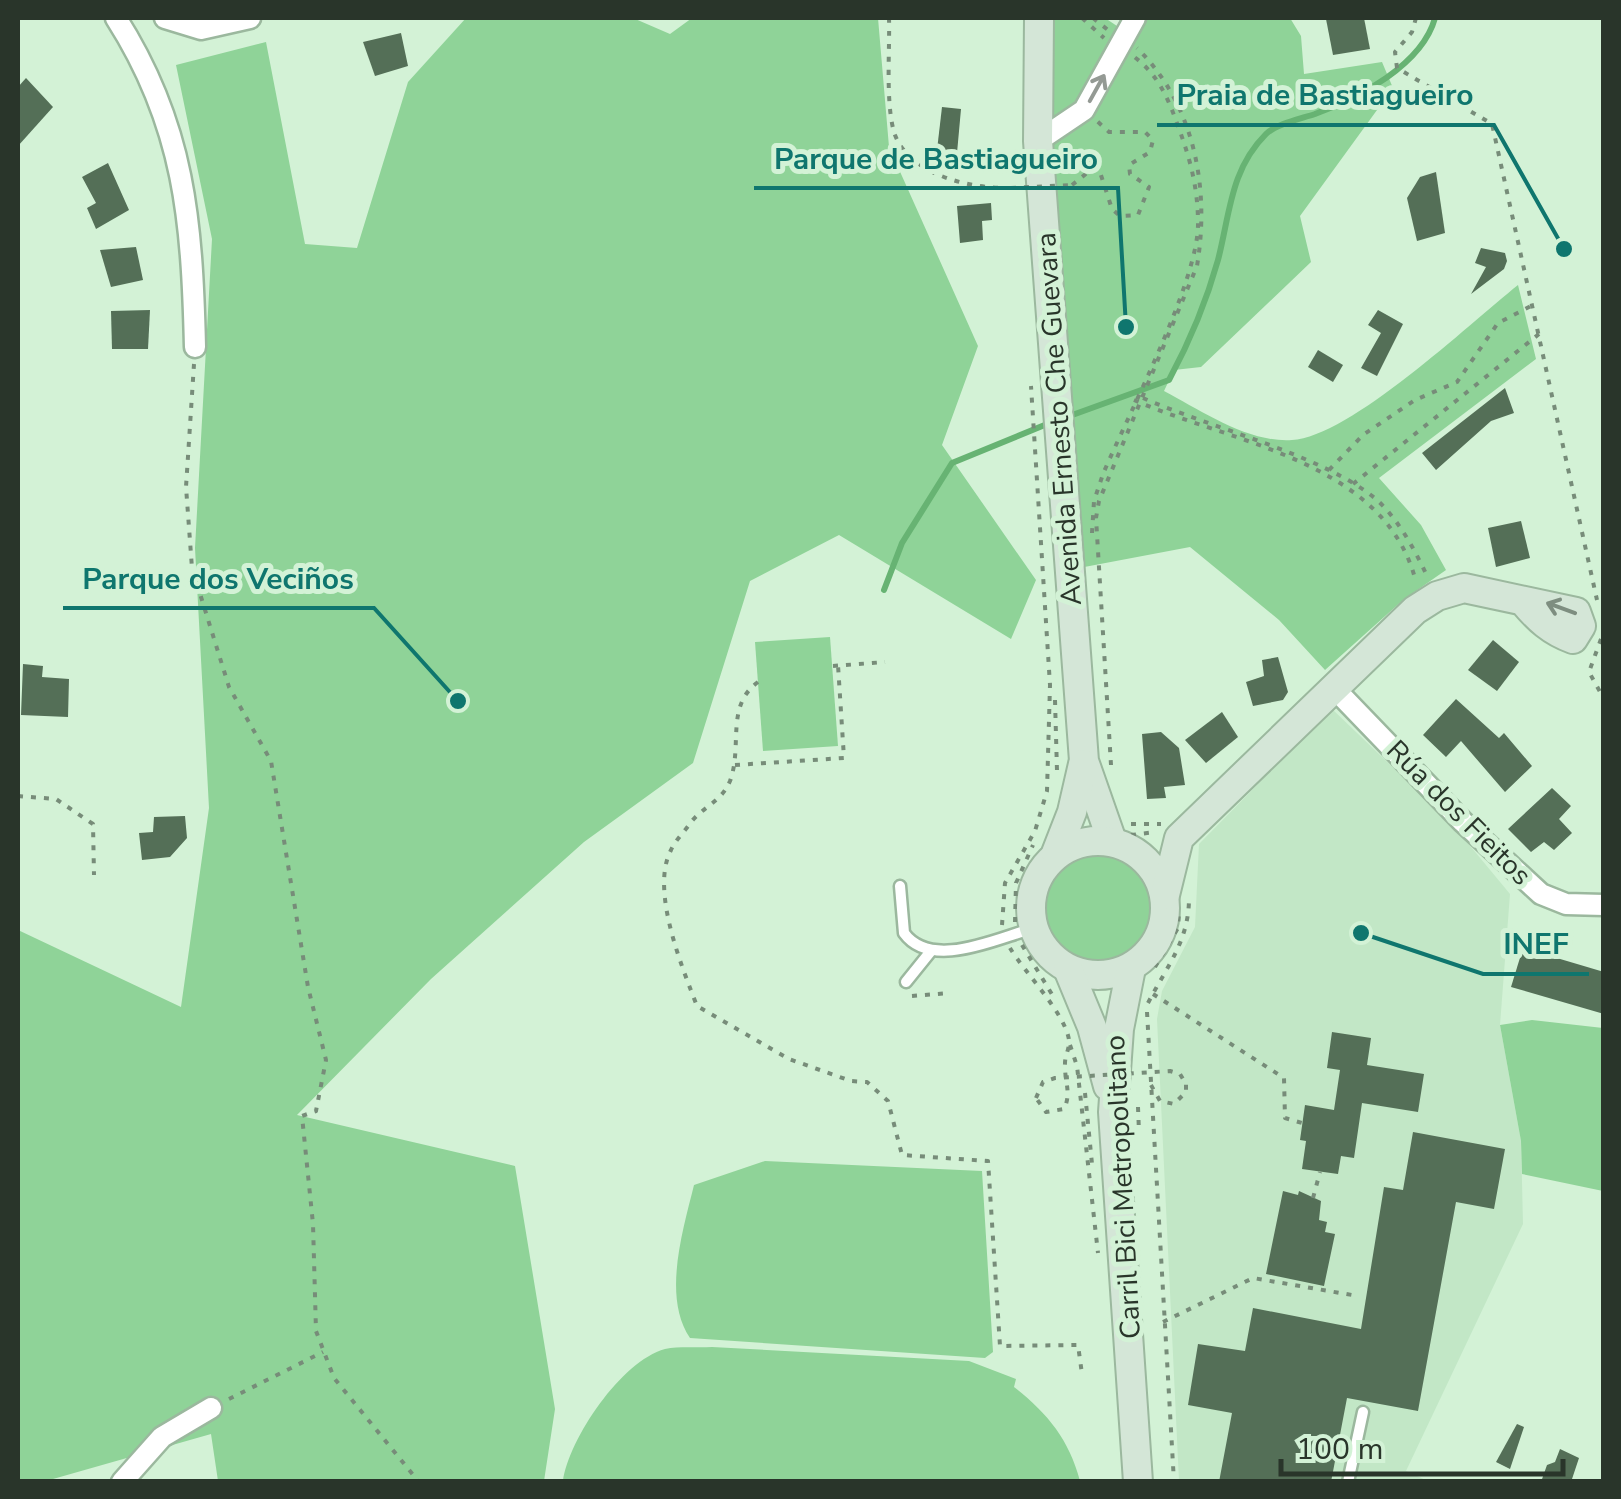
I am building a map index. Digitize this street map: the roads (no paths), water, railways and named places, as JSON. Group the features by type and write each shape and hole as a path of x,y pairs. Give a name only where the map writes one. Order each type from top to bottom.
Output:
{"main road":[{"name":"Avenida Ernesto Che Guevara","path":"1039,18 1038,141 1101,766 1124,836"},
{"path":"1138,1482 1126,1107 1119,1028 1148,954 1178,897 1178,840 1426,595 1464,588 1523,601"},
{"name":"Avenida Ernesto Che Guevara","path":"1056,853 1072,812 1101,766"},
{"path":"1126,1107 1068,969 1031,929 1030,902 1042,869 1056,853 1080,842 1124,836 1146,843 1204,811"},
{"path":"1124,836 1178,897"},
{"path":"1068,969 1097,976 1142,969"}],"street":[{"path":"116,18 148,68 180,168 193,241 195,347"},
{"path":"164,18 201,29 250,18"},
{"path":"1038,141 1084,110 1135,18"},
{"name":"Rúa dos Fieitos","path":"1332,686 1541,894 1566,904 1604,905"},
{"path":"122,1482 162,1437 211,1408"}],"lane":[{"path":"900,886 904,932 912,944 931,951 946,951 1031,929"},
{"path":"906,982 931,951"},
{"path":"1348,1482 1363,1412"}],"waterway":[{"path":"1064,418 1169,380 1203,307 1233,193 1254,148 1276,127 1332,107 1387,78 1417,51 1435,18"},
{"path":"884,590 902,543 952,463 1052,422"}],"place":[{"name":"Praia de Bastiagueiro","path":"1564,249"},
{"name":"Parque de Bastiagueiro","path":"1126,327"},
{"name":"Parque dos Veciños","path":"458,701"},
{"name":"INEF","path":"1361,933"}]}
